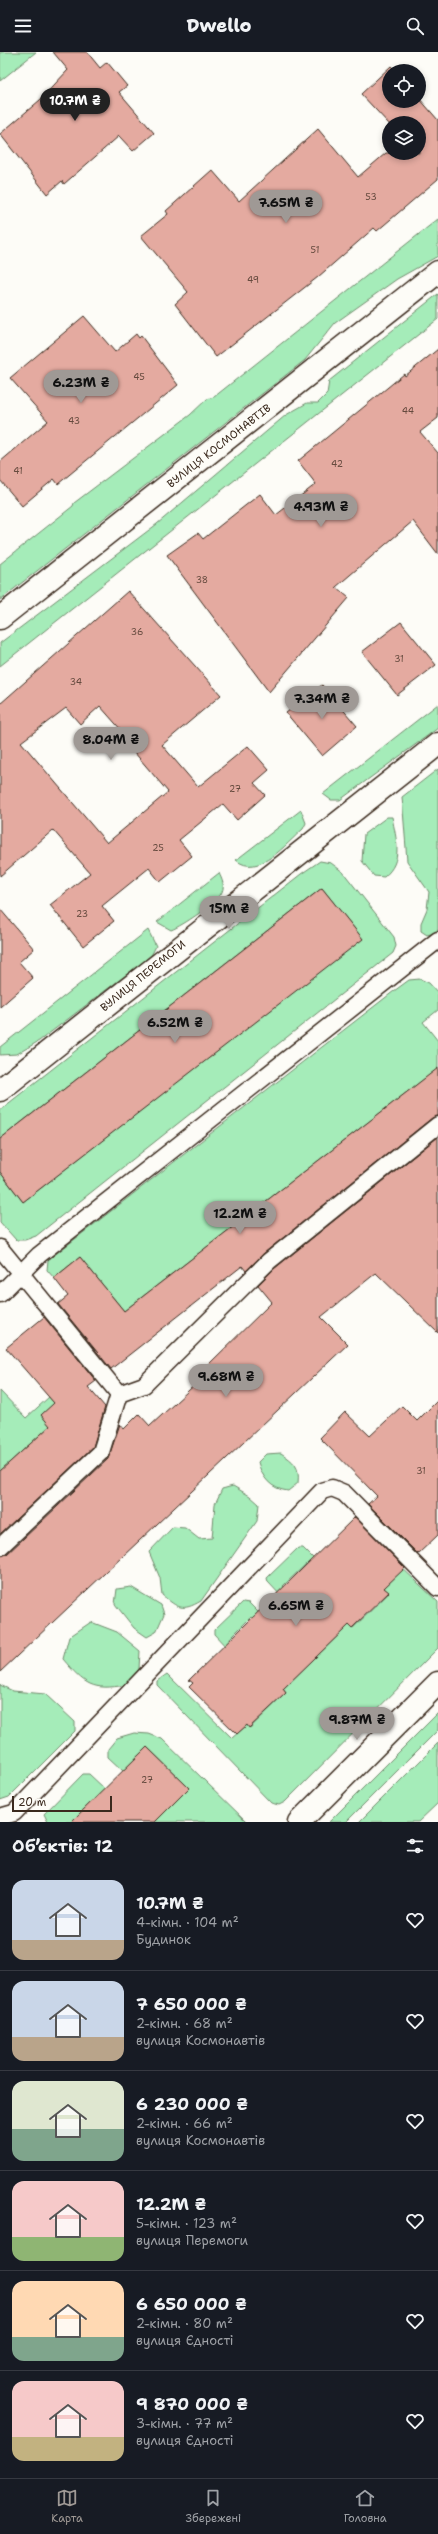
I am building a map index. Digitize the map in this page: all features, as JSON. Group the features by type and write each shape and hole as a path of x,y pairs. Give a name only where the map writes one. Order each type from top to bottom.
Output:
{"street":[{"name":"ВУЛИЦЯ КОСМОНАВТІВ","path":"0,618 438,272"},
{"name":"ВУЛИЦЯ ПЕРЕМОГИ","path":"0,1090 438,744"},
{"path":"307,1819 438,1683"}],"lane":[{"path":"0,1294 39,1255 438,940"},
{"path":"119,1394 144,1385 269,1261 438,1125"},
{"path":"0,1248 119,1394"},
{"path":"0,1547 101,1452 119,1394"},
{"path":"0,1817 14,1812 322,1491 332,1488 344,1493 438,1588"}],"green space":[{"path":"0,52 36,52 0,81"},
{"path":"438,219 438,256 397,279 335,323 305,360 0,600 0,564 73,506 74,503 190,415 207,399 214,397"},
{"path":"438,294 438,319 0,666 0,643 157,524 286,415 307,403 318,403 327,394 329,381"},
{"path":"438,704 438,728 340,800 331,800 323,794"},
{"path":"438,769 438,929 435,933 427,935 421,931 421,923 427,909 429,892 407,861 402,797"},
{"path":"301,810 306,823 303,829 272,857 254,865 245,865 236,860"},
{"path":"387,817 392,817 397,849 396,857 390,871 384,877 374,876 362,861 364,834"},
{"path":"320,861 331,863 343,872 394,937 396,946 393,953 36,1236 25,1240 16,1240 0,1222 0,1172 23,1202 362,938 322,888 0,1139 0,1110 301,874"},
{"path":"219,873 222,880 223,889 214,902 191,919 171,930 157,922"},
{"path":"148,930 156,946 152,954 143,962 39,1041 17,1054 0,1055 0,1047"},
{"path":"420,979 429,983 438,993 438,1010 423,1022 438,1041 438,1098 424,1079 124,1311 80,1257 54,1278 47,1270 48,1260 394,991 409,980"},
{"path":"0,1391 26,1418 49,1397 54,1403 50,1426 0,1471"},
{"path":"281,1453 293,1462 298,1472 298,1483 288,1491 277,1488 268,1482 262,1473 258,1462 266,1454"},
{"path":"233,1486 250,1496 259,1504 257,1521 201,1601 189,1607 176,1606 162,1595 160,1578 149,1552 173,1527 185,1528 199,1539 212,1538 215,1504 222,1489"},
{"path":"358,1526 438,1602 438,1648 285,1802 279,1805 271,1803 157,1685 157,1681 167,1674 232,1738 247,1725 250,1728 286,1693 283,1689 349,1625 353,1628 389,1593 384,1588 400,1572"},
{"path":"298,1548 303,1548 317,1562 311,1569 306,1564 283,1586 288,1591 282,1597 268,1582 267,1578"},
{"path":"131,1587 161,1605 164,1614 156,1632 147,1637 134,1628 115,1604 117,1589"},
{"path":"243,1602 249,1603 262,1616 256,1622 251,1617 230,1638 234,1643 228,1649 214,1634 214,1630"},
{"path":"91,1622 117,1632 140,1651 139,1669 126,1685 105,1687 90,1684 77,1675 63,1659 69,1637"},
{"path":"0,1685 13,1691 45,1694 75,1722 75,1731 9,1797 0,1800"},
{"path":"438,1713 438,1730 346,1822 329,1822"},
{"path":"134,1733 149,1734 162,1739 247,1822 155,1822 189,1788 147,1747 123,1771 108,1757 108,1749 117,1738"},
{"path":"438,1743 438,1803 418,1822 359,1822"},
{"path":"83,1774 89,1774 105,1789 71,1822 48,1822 44,1814"}],"building":[{"path":"53,52 87,52 100,68 107,62 127,86 119,92 154,133 133,151 119,136 64,184 62,181 47,194 0,134 40,100 68,70"},
{"path":"382,74 382,108 426,108 426,106 438,120 438,179 377,231 374,228 318,277 216,357 175,304 188,292 141,236 168,214 166,211 212,170 239,201 318,129 358,177 382,156 382,160 426,160 426,116 382,116 361,94"},
{"path":"84,316 115,352 136,334 139,338 141,336 178,385 58,484 54,479 22,506 0,480 0,462 48,421 10,378"},
{"path":"438,349 438,418 420,432 438,453 438,554 413,521 336,587 349,598 269,692 167,555 198,533 203,539 260,494 276,515 316,484 298,461 404,374 405,376"},
{"path":"128,591 221,695 162,745 198,787 248,746 269,770 254,783 265,795 237,820 223,804 179,840 192,856 160,882 149,868 102,906 114,921 83,946 50,905 90,873 53,830 0,876 0,704","holes":["100,706 138,749 134,752 168,792 107,843 21,742 66,708 80,724"]},
{"path":"401,622 436,665 397,695 362,652"},
{"path":"322,685 357,726 322,756 286,713"},
{"path":"322,888 363,939 23,1202 0,1172 0,1139"},
{"path":"0,909 34,949 19,962 33,978 0,1007"},
{"path":"438,1068 438,1116 432,1118 263,1254 246,1271 242,1266 111,1369 58,1304 68,1296 54,1278 80,1257 124,1311"},
{"path":"438,1137 438,1333 376,1273 321,1317 348,1344 0,1672 0,1556 7,1554 108,1459 120,1424 124,1429 139,1414 150,1426 213,1368 209,1364 272,1302 258,1285 275,1268"},
{"path":"44,1317 96,1381 88,1387 105,1407 93,1447 0,1534 0,1471 50,1426 41,1415 54,1403 6,1348"},
{"path":"438,1400 438,1535 418,1554 368,1504 377,1496 320,1438 345,1412 370,1436 402,1406 417,1421"},
{"path":"355,1517 405,1568 384,1588 389,1592 352,1628 349,1625 283,1689 286,1693 249,1728 247,1725 237,1734 189,1687 193,1683 189,1680"},
{"path":"147,1747 189,1788 155,1822 71,1822"}]}
